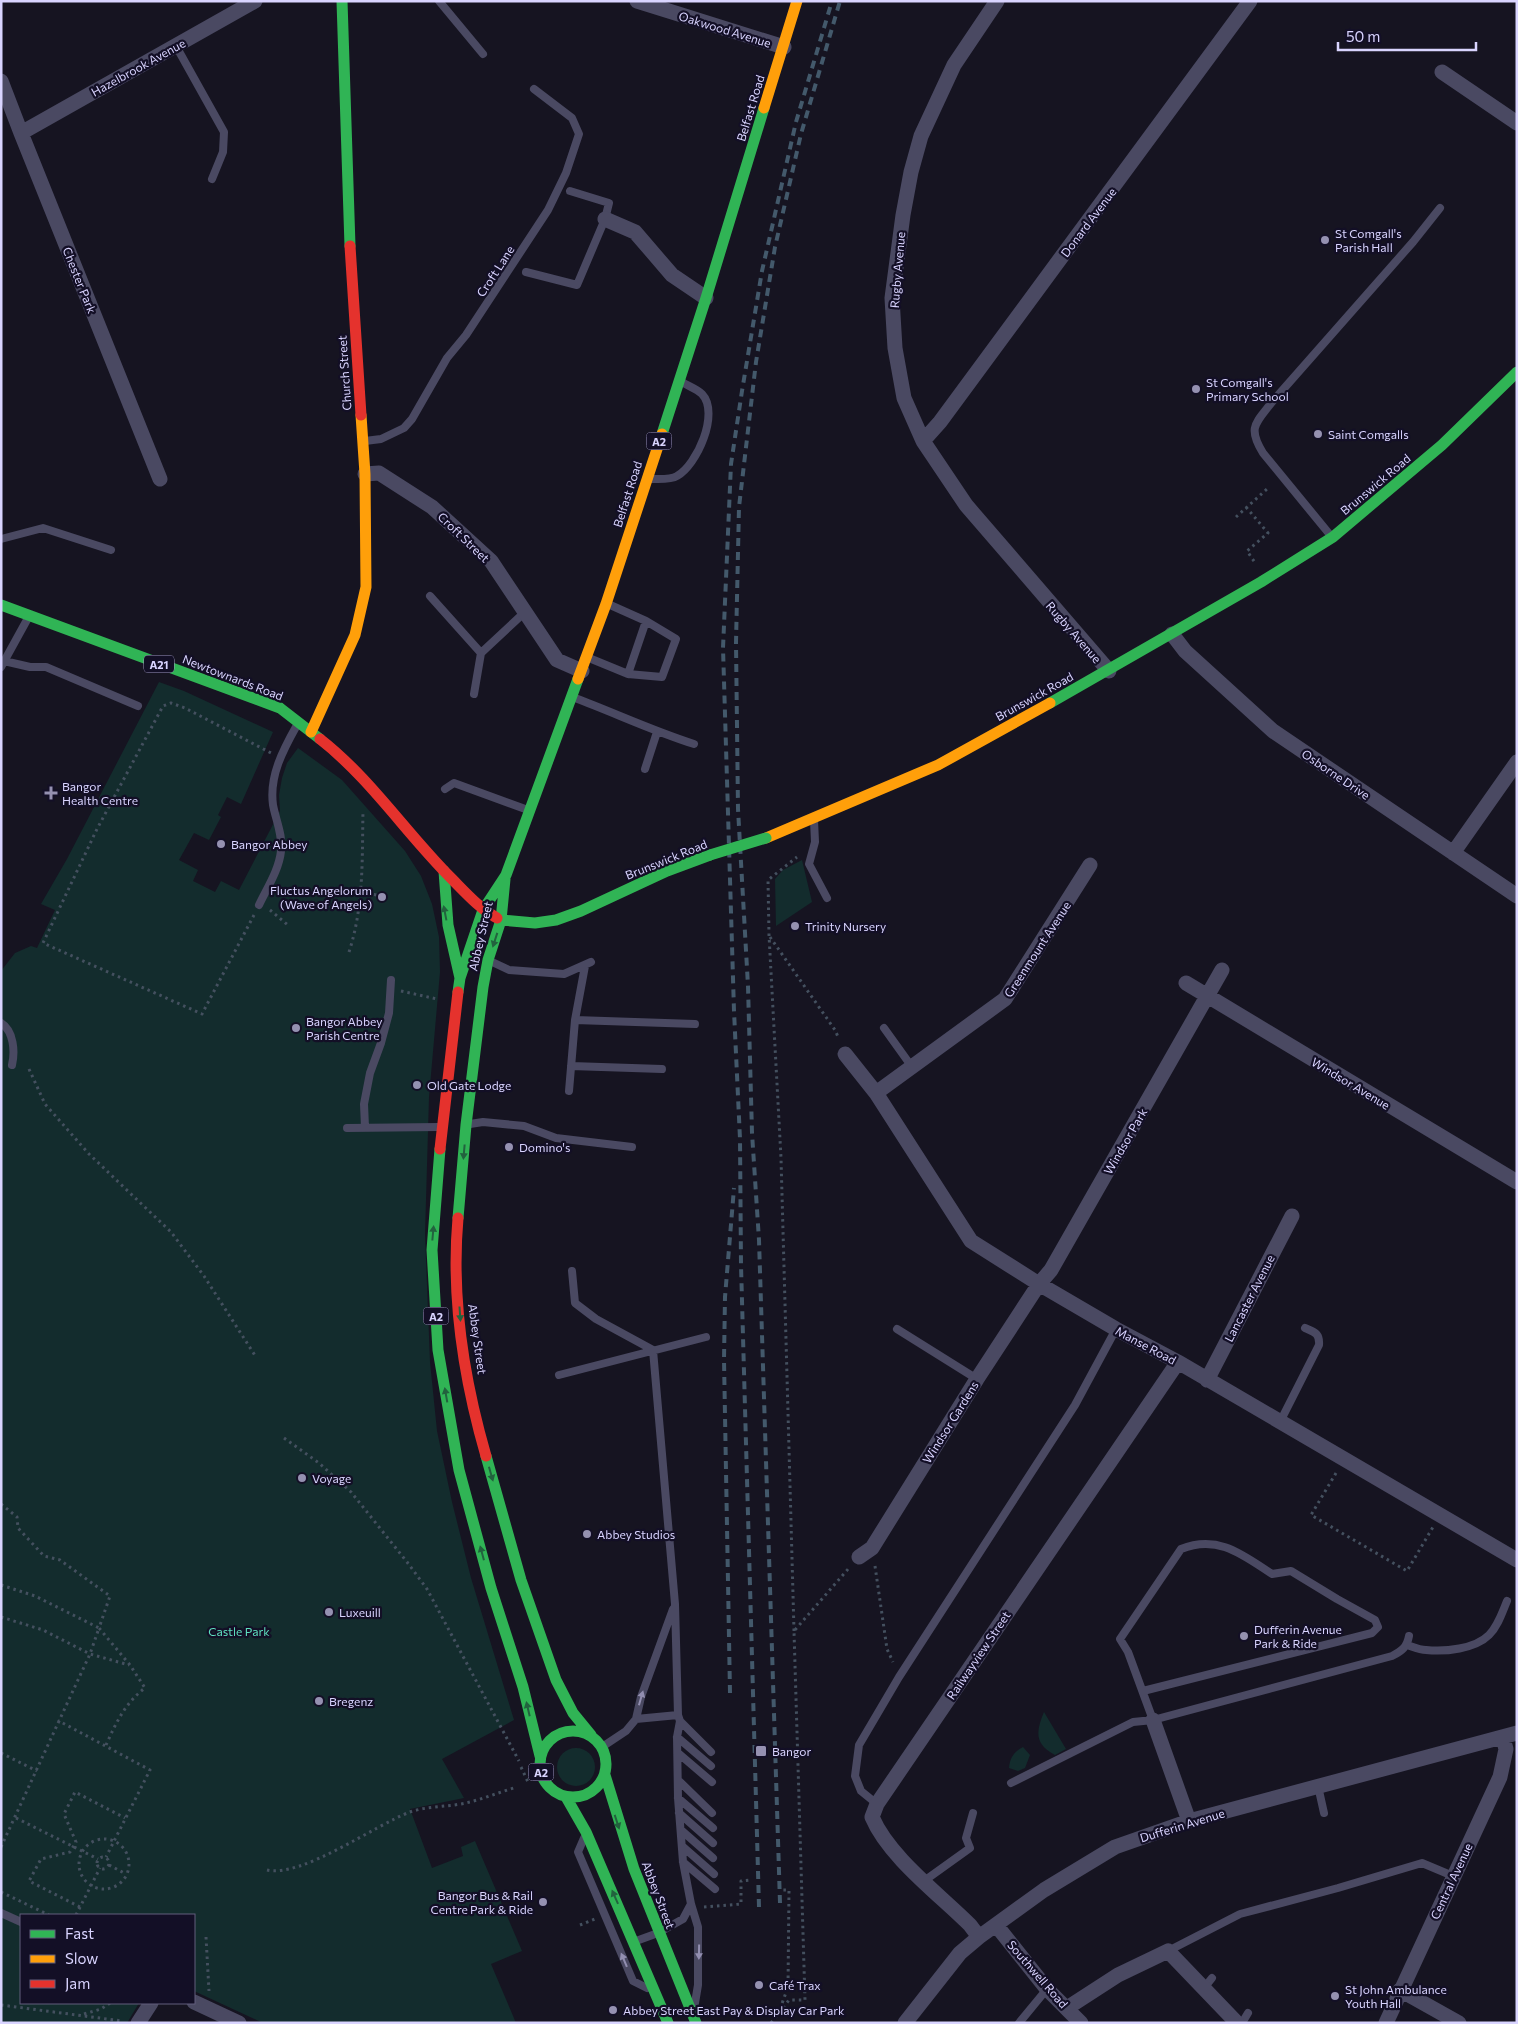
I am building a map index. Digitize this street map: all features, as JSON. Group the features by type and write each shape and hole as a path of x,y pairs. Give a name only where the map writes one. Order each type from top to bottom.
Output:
{"main road":[{"name":"Church Street","path":"311,732 355,635 366,588 364,474 347,208 342,1"},
{"name":"Belfast Road","path":"506,875 606,604 706,298 797,1"},
{"name":"Brunswick Road","path":"501,920 535,923 556,920 581,911 667,871 710,855 766,838 938,765 1108,671 1266,579 1333,537 1442,445 1517,372"},
{"name":"Newtownards Road","path":"1,605 273,705 336,752 372,789 397,820 483,910 501,920"},
{"path":"444,870 444,906 452,954 460,978"},
{"name":"Abbey Street","path":"506,875 483,910 460,978 454,1126 455,1249 462,1347 482,1442 521,1580 556,1680 573,1713 590,1735"},
{"name":"Abbey Street","path":"506,875 501,920 488,960 482,987 454,1126 432,1250 438,1350 459,1470 491,1588 523,1687 540,1756"},
{"name":"A2","path":"602,1747 590,1735 581,1731 570,1730 560,1733 551,1738 544,1746 540,1756 539,1766 541,1775 547,1785 555,1792 566,1797 586,1832 668,2023"},
{"path":"566,1797 585,1795 600,1784 605,1775 606,1756 602,1747"},
{"name":"Abbey Street","path":"605,1775 616,1820 658,1933 694,2019"}],"street":[{"name":"Hazelbrook Avenue","path":"20,133 255,1"},
{"name":"Oakwood Avenue","path":"637,1 784,47"},
{"name":"Rugby Avenue","path":"997,1 954,65 920,136 903,215 892,298 895,348 904,398 923,441 966,505 1108,671"},
{"name":"Donard Avenue","path":"923,441 940,422 1250,1"},
{"path":"1442,72 1517,123"},
{"name":"Chester Park","path":"1,81 20,133 160,479"},
{"path":"605,219 635,232 672,276 706,298"},
{"name":"Croft Street","path":"364,474 379,473 432,507 491,561 557,660 584,664"},
{"name":"Osborne Drive","path":"1172,634 1185,652 1273,731 1517,896"},
{"path":"1453,853 1517,762"},
{"name":"Greenmount Avenue","path":"876,1093 1005,1000 1090,864"},
{"name":"Windsor Park","path":"1039,1284 1051,1270 1222,970"},
{"name":"Windsor Avenue","path":"1186,983 1517,1182"},
{"name":"Manse Road","path":"845,1054 876,1093 971,1241 1116,1329 1178,1362 1517,1560"},
{"name":"Lancaster Avenue","path":"1207,1380 1292,1216"},
{"name":"Windsor Gardens","path":"860,1557 872,1548 976,1379 1039,1284"},
{"name":"Railwayview Street","path":"878,1804 1178,1362"},
{"path":"1154,1720 1189,1821"},
{"name":"Dufferin Avenue","path":"904,2023 960,1953 979,1937 1044,1890 1115,1847 1189,1821 1510,1735"},
{"name":"Central Avenue","path":"1386,2023 1503,1768 1510,1735"},
{"path":"878,1804 872,1818 878,1830 924,1882 970,1925 979,1937"},
{"name":"Southwell Road","path":"996,1925 1047,1989 1081,2023"},
{"path":"1067,2008 1118,1975 1168,1951 1208,1983 1242,2018"},
{"path":"1400,1990 1459,2023"},
{"path":"195,2002 239,2023"},
{"path":"131,2022 150,2004"}],"lane":[{"path":"439,1 483,54"},
{"path":"176,46 224,132 223,152 212,179"},
{"name":"Croft Lane","path":"362,442 380,439 404,428 412,419 448,358 466,335 548,210 566,173 578,134 572,118 534,89"},
{"path":"526,272 577,285 605,219 609,204 570,191"},
{"path":"1333,537 1263,452 1255,440 1254,426 1272,402 1413,242 1440,208"},
{"path":"646,480 676,478 683,472 695,455 706,431 708,408 702,394 679,381"},
{"path":"1,539 43,528 111,550"},
{"path":"430,596 481,653"},
{"path":"584,664 628,674 662,677 676,638 646,621 606,604"},
{"path":"474,694 481,653 525,612"},
{"path":"29,616 3,664 46,667 138,706"},
{"path":"628,674 646,621"},
{"path":"571,697 634,720 657,732 694,744"},
{"path":"259,905 281,853 282,839 273,804 272,787 280,758 298,722"},
{"path":"645,769 657,732"},
{"path":"445,789 454,783 530,811"},
{"path":"814,818 815,842 809,864 827,898"},
{"path":"488,960 509,970 564,974 588,964 575,1020 569,1091"},
{"path":"365,1127 364,1104 370,1073 381,1044 389,1013 391,980"},
{"path":"575,1020 695,1024"},
{"path":"1,1023 5,1025 12,1039 15,1053 12,1065"},
{"path":"884,1028 912,1067"},
{"path":"571,1066 662,1069"},
{"path":"347,1128 390,1129 454,1126 482,1122 524,1126 556,1138 632,1147"},
{"path":"572,1270 575,1303 596,1319 653,1350"},
{"path":"1280,1422 1319,1345 1320,1338 1318,1334 1305,1328"},
{"path":"878,1804 861,1791 855,1776 859,1745 899,1677 1075,1405 1116,1329"},
{"path":"898,1330 976,1379"},
{"path":"559,1375 706,1337"},
{"path":"653,1350 675,1604 679,1718 677,1736 679,1813 683,1862 691,1904 698,1927 698,1985 694,2019"},
{"path":"1143,1691 1372,1632 1378,1627 1378,1624 1375,1620 1291,1571 1272,1574 1225,1546 1195,1543 1181,1549 1120,1639 1128,1652 1154,1720"},
{"path":"1407,1645 1424,1650 1451,1649 1479,1642 1489,1636 1496,1626 1507,1601"},
{"path":"602,1747 626,1731 636,1720 641,1697 675,1604"},
{"path":"1011,1783 1133,1722 1154,1720 1392,1656 1402,1651 1407,1645 1408,1636"},
{"path":"636,1720 679,1718 711,1752"},
{"path":"677,1736 711,1766"},
{"path":"678,1753 712,1782"},
{"path":"678,1780 712,1813"},
{"path":"1318,1786 1324,1813"},
{"path":"678,1798 713,1828"},
{"path":"679,1813 713,1843"},
{"path":"924,1882 970,1848 966,1838 973,1813"},
{"path":"681,1830 713,1858"},
{"path":"586,1832 578,1852 633,1981 656,1992"},
{"path":"682,1846 714,1874"},
{"path":"683,1862 714,1889"},
{"path":"1168,1951 1240,1914 1422,1863 1453,1876"},
{"path":"634,1942 658,1933 683,1919 691,1904"},
{"path":"1,1913 20,1922"},
{"path":"1020,2023 1047,1989"},
{"path":"1242,2018 1242,2023"}],"path":[{"path":"1236,517 1267,489"},
{"path":"1246,507 1268,533 1247,551 1266,579"},
{"path":"280,758 185,708 171,702 163,706 97,829 43,943 202,1014 259,905 272,911 289,926"},
{"path":"349,952 357,929 361,894 363,804"},
{"path":"771,2023 789,2000 806,2000 781,1158 769,935 768,880 815,842"},
{"path":"361,894 377,895"},
{"path":"769,935 836,1030 845,1054"},
{"path":"391,989 441,999"},
{"path":"29,1069 45,1104 89,1154 171,1232 204,1276 256,1357"},
{"path":"284,1438 319,1463 352,1492 422,1582 508,1740 528,1782"},
{"path":"1344,1459 1311,1515 1407,1572 1440,1515"},
{"path":"1,1504 17,1517 18,1528 44,1556 60,1560 110,1596 90,1654 1,1847"},
{"path":"872,1548 887,1648 899,1677"},
{"path":"794,1631 860,1557"},
{"path":"1,1584 34,1596 99,1628 130,1665 144,1688 133,1697 124,1710 106,1745"},
{"path":"1,1617 43,1630 90,1654 130,1665"},
{"path":"59,1721 150,1770 106,1857"},
{"path":"1,1753 37,1771"},
{"path":"267,1870 276,1872 289,1870 331,1852 411,1812 467,1802 517,1787"},
{"path":"80,1907 29,1881 41,1858 70,1852 74,1847 76,1842 64,1814 75,1792 125,1818"},
{"path":"16,1818 98,1860"},
{"path":"96,1840 114,1841 126,1852 129,1860 126,1874 120,1883 114,1887 106,1889 91,1886 81,1874 79,1866 82,1852 89,1844 96,1840"},
{"path":"98,1860 101,1857 106,1857"},
{"path":"106,1857 109,1860 109,1865"},
{"path":"98,1860 97,1865 100,1868"},
{"path":"109,1865 126,1874"},
{"path":"100,1868 106,1869 109,1865"},
{"path":"76,1914 100,1868"},
{"path":"698,1927 698,1908 741,1904 741,1881 752,1880"},
{"path":"779,2012 788,1986 789,1890 783,1890"},
{"path":"1,1892 47,1914"},
{"path":"580,1925 598,1917"},
{"path":"206,1937 210,2010"},
{"path":"81,2015 101,2009 108,2004"},
{"path":"1,2005 131,2022"}],"green space":[{"name":"Castle Park","path":"159,682 184,691 273,732 241,804 227,797 218,815 221,817 209,840 194,833 179,860 198,870 193,881 215,892 221,881 239,890 280,811 279,795 282,778 287,763 298,748 342,780 405,851 421,876 432,904 439,937 440,972 429,1097 425,1234 430,1362 437,1431 452,1502 471,1578 514,1720 442,1759 464,1798 410,1809 432,1868 463,1856 461,1847 475,1841 522,1951 491,1964 516,2023 263,2023 195,1991 195,1914 20,1914 20,2004 138,2004 127,2023 1,2023 1,971 15,953 31,946 37,948 55,910 41,904 67,859"},
{"path":"802,860 812,902 776,926 775,879 783,870"},
{"path":"1044,1712 1066,1749 1055,1755 1048,1751 1040,1742 1038,1731"},
{"path":"1023,1747 1030,1755 1025,1768 1018,1771 1009,1768 1013,1755"},
{"path":"576,1748 590,1753 595,1767 590,1781 576,1786 562,1781 557,1767 562,1753"}],"railway":[{"path":"759,1907 741,1265 740,1139 734,1011 723,648 731,464 762,271 796,122 832,1"},
{"path":"780,1903 759,1240 752,1133 748,986 738,809 736,643 739,507 756,362 775,247 801,134 840,1"},
{"path":"730,1693 724,1360 725,1297 734,1188"}],"traffic: fast":[{"path":"342,1 350,246"},
{"path":"662,434 764,108"},
{"path":"1050,703 1261,582 1333,537 1442,445 1517,372"},
{"path":"1,605 280,708 320,739"},
{"path":"458,992 460,978 483,910 506,875 578,679"},
{"path":"710,855 766,838"},
{"path":"501,920 535,923 556,920 581,911 667,871 710,855"},
{"path":"444,871 448,925 460,978"},
{"path":"458,1218 466,1125 483,987 488,960 501,920 505,879"},
{"path":"440,1149 432,1250 438,1350 459,1470 491,1588 523,1687 540,1756"},
{"path":"486,1456 521,1580 556,1680 573,1713 591,1735"},
{"path":"566,1731 580,1731 592,1736 601,1745 606,1757 606,1764 604,1777 597,1788 580,1797 566,1797 554,1792 545,1783 540,1771 540,1757 545,1745 554,1736 566,1731"},
{"path":"605,1775 634,1869 696,2023"},
{"path":"566,1797 586,1832 668,2023"}],"traffic: slow":[{"path":"764,108 797,1"},
{"path":"311,732 355,635 366,587 365,474 361,415"},
{"path":"578,679 606,604 662,434"},
{"path":"766,838 938,765 1050,703"}],"traffic: jam":[{"path":"350,246 361,415"},
{"path":"320,739 372,788 435,861 462,889 478,905 497,918"},
{"path":"440,1149 458,992"},
{"path":"458,1218 456,1278 461,1338 471,1398 486,1456"}],"place":[{"name":"St Comgall's Parish Hall","path":"1325,240"},
{"name":"St Comgall's Primary School","path":"1196,389"},
{"name":"Saint Comgalls","path":"1318,434"},
{"name":"Bangor Health Centre","path":"51,793"},
{"name":"Bangor Abbey","path":"221,844"},
{"name":"Fluctus Angelorum (Wave of Angels)","path":"382,897"},
{"name":"Trinity Nursery","path":"795,926"},
{"name":"Bangor Abbey Parish Centre","path":"296,1028"},
{"name":"Old Gate Lodge","path":"417,1085"},
{"name":"Domino's","path":"509,1147"},
{"name":"Voyage","path":"302,1478"},
{"name":"Abbey Studios","path":"587,1534"},
{"name":"Luxeuill","path":"329,1612"},
{"name":"Dufferin Avenue Park & Ride","path":"1244,1636"},
{"name":"Bregenz","path":"319,1701"},
{"name":"Bangor","path":"761,1751"},
{"name":"Bangor Bus & Rail Centre Park & Ride","path":"543,1902"},
{"name":"Café Trax","path":"759,1985"},
{"name":"St John Ambulance Youth Hall","path":"1335,1996"},
{"name":"Abbey Street East Pay & Display Car Park","path":"613,2010"}]}
